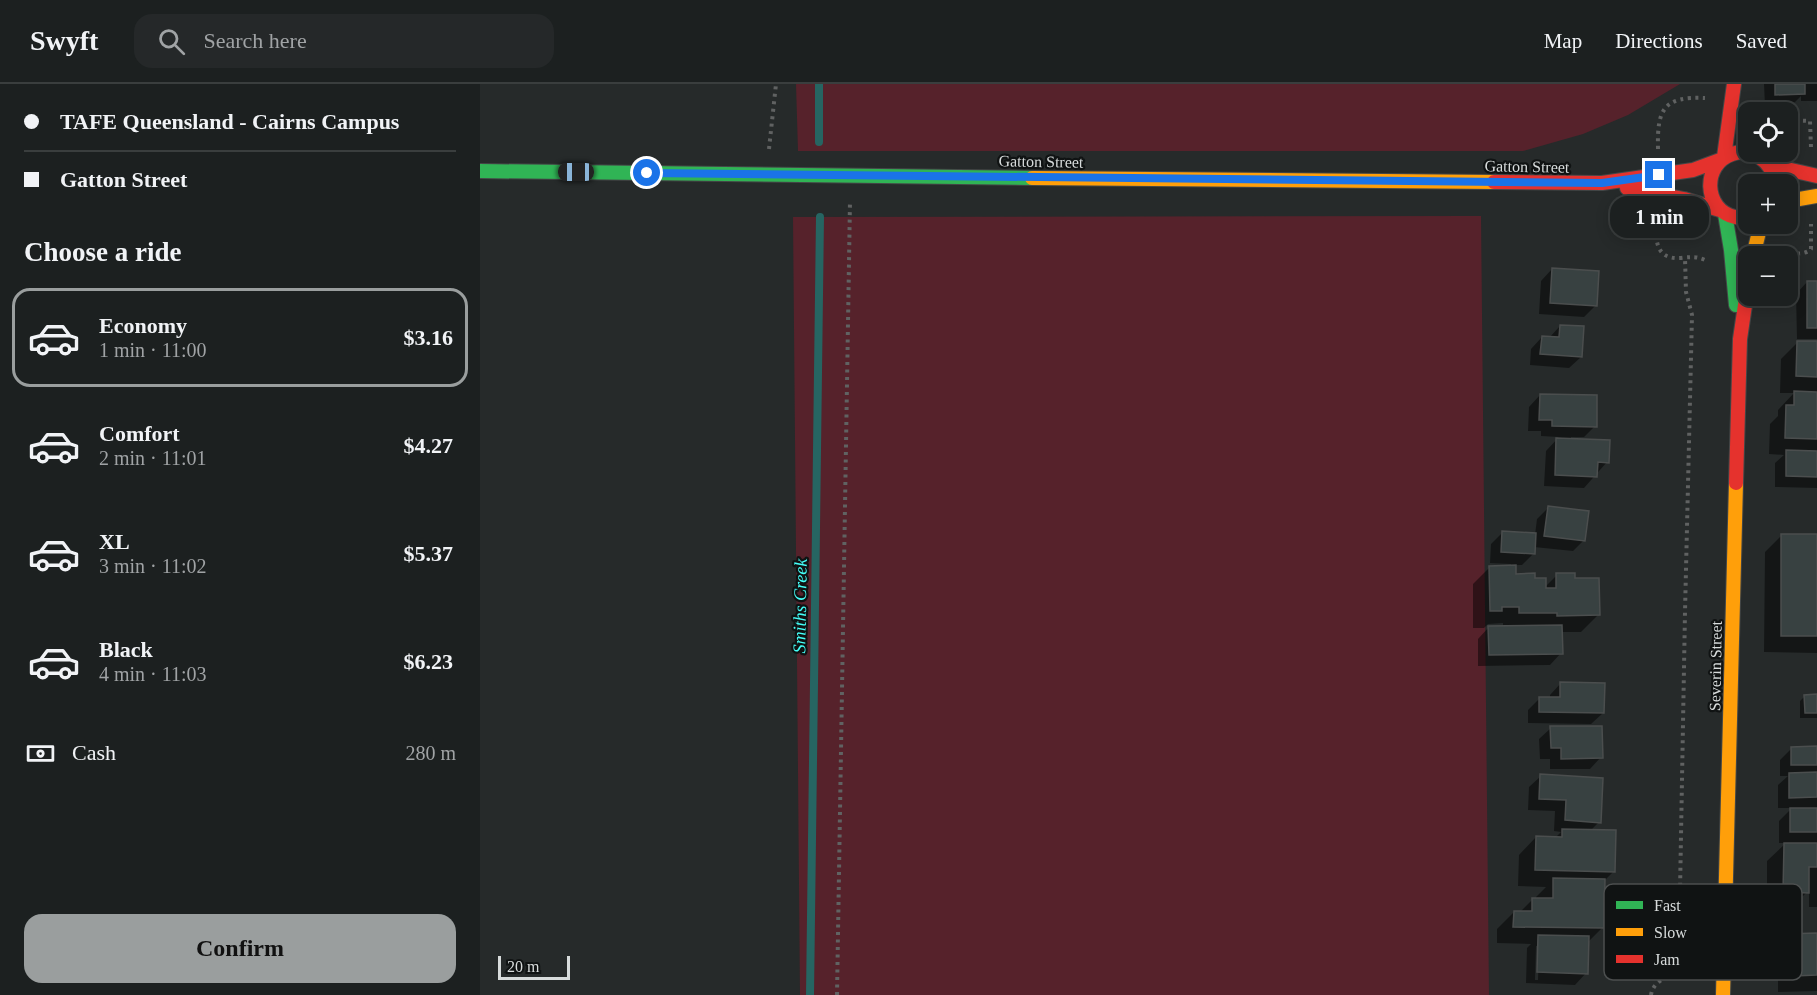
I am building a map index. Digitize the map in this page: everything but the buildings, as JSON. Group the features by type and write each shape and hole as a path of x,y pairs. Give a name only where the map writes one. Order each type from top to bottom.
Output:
{"street":[{"path":"1722,159 1734,84"},
{"name":"Gatton Street","path":"480,171 1602,183 1693,170 1738,153"},
{"name":"Severin Street","path":"1722,159 1711,174 1709,185 1711,196 1722,212 1731,250 1740,339"},
{"path":"1774,162 1817,176"},
{"name":"Gatton Street","path":"1602,183 1684,199 1738,218"},
{"path":"1798,199 1817,196"},
{"name":"Severin Street","path":"1726,884 1740,339 1745,306"},
{"name":"Severin Street","path":"1723,980 1723,995"}],"path":[{"path":"769,153 776,84"},
{"path":"1659,153 1660,116 1671,102 1687,98 1709,99"},
{"path":"1798,120 1809,120 1811,123 1814,148"},
{"path":"837,995 850,200 859,200"},
{"path":"1657,215 1658,248 1663,254 1685,258 1695,256 1710,263"},
{"path":"1798,253 1805,253 1811,249 1811,223"},
{"path":"1680,884 1692,315 1686,292 1685,258"},
{"path":"1651,995 1652,989 1661,980"}],"shaded area":[{"path":"796,84 1680,84 1628,115 1583,134 1523,151 798,151"},
{"path":"1481,216 1489,995 800,995 793,217"}],"waterway":[{"name":"Smiths Creek","path":"819,84 819,142"},
{"name":"Smiths Creek","path":"810,995 820,217"}],"traffic: fast":[{"path":"480,171 1032,178"},
{"path":"1725,214 1736,305"}],"traffic: slow":[{"path":"1032,178 1494,182"},
{"path":"1798,199 1817,196"},
{"path":"1756,246 1758,234"},
{"path":"1726,884 1736,483"},
{"path":"1723,980 1723,995"}],"traffic: jam":[{"path":"1724,157 1734,84"},
{"path":"1738,217 1724,213 1712,197 1711,176 1715,167 1722,159 1742,152 1763,159 1772,174"},
{"path":"1494,182 1602,183 1693,170 1720,160"},
{"path":"1769,165 1817,176"},
{"path":"1627,188 1684,199 1720,210"},
{"path":"1736,483 1740,339 1745,306"}],"route":[{"path":"647,173 1602,183 1659,175"}]}
